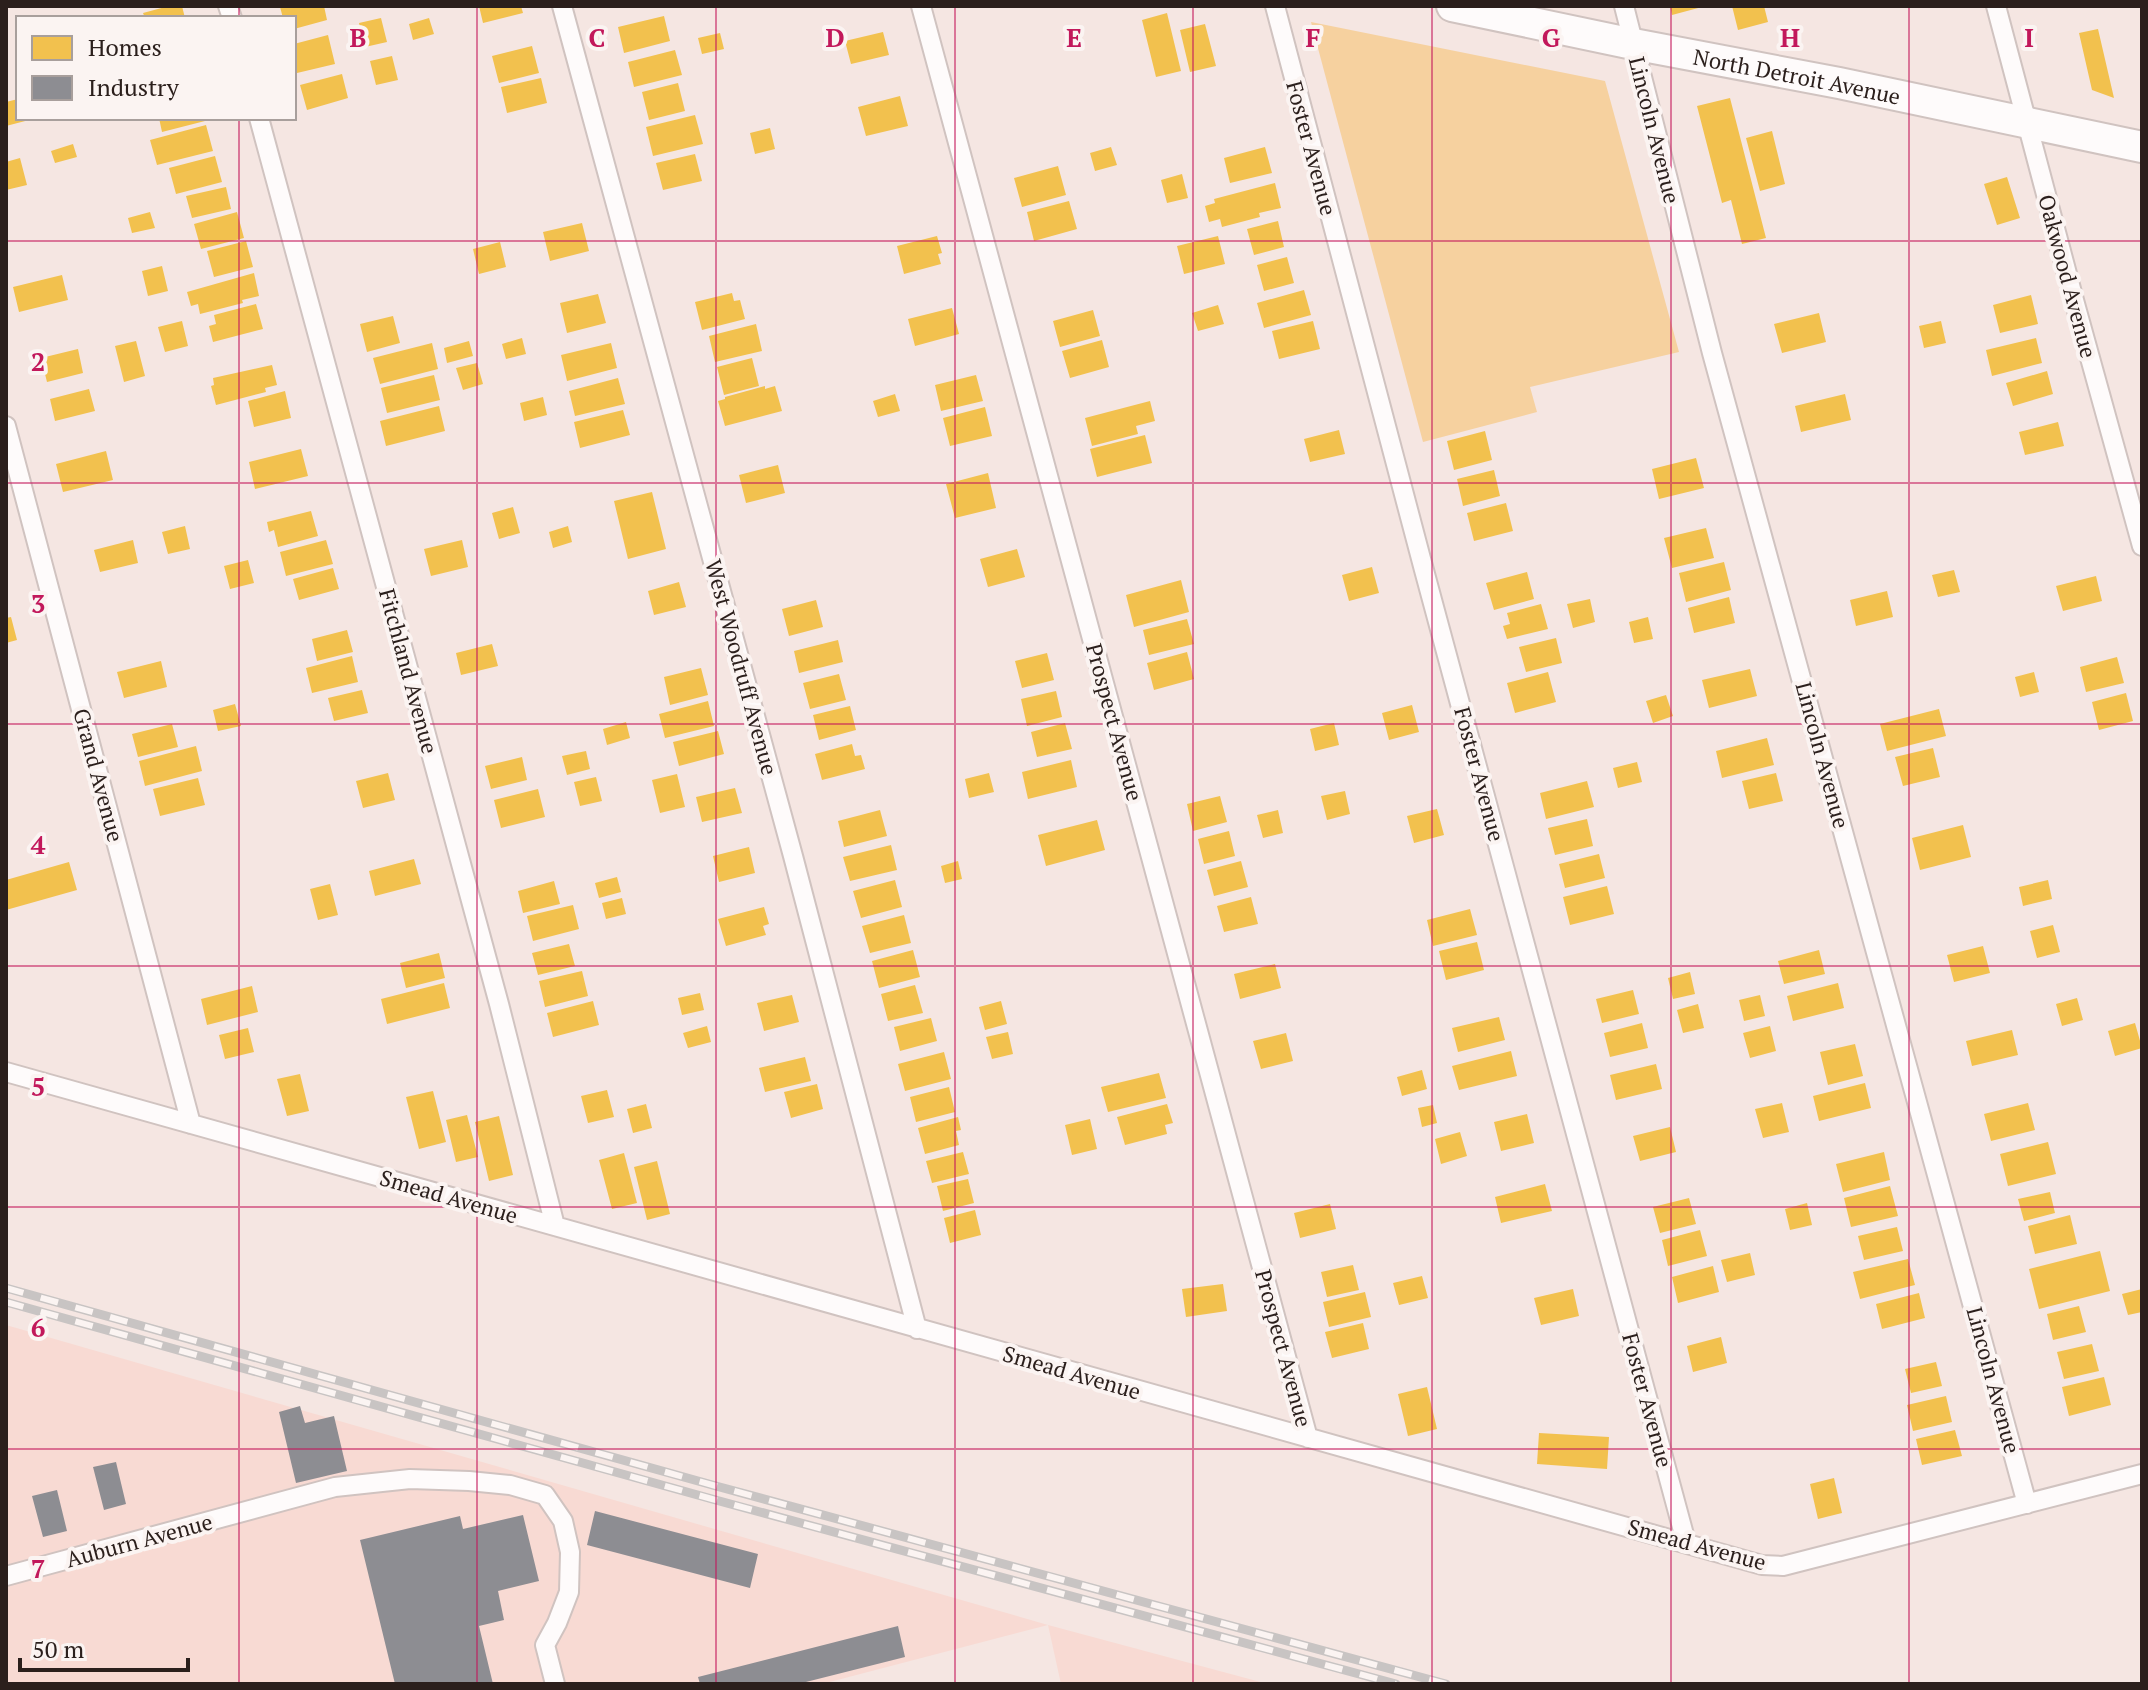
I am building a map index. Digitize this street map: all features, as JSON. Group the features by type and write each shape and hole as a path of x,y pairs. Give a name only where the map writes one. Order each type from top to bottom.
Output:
{"main road":[{"name":"North Detroit Avenue","path":"1452,6 2142,147"}],"street":[{"name":"West Woodruff Avenue","path":"562,6 813,930 917,1329"},
{"name":"Prospect Avenue","path":"921,6 1308,1438"},
{"name":"Foster Avenue","path":"1275,6 1686,1542"},
{"name":"Lincoln Avenue","path":"1624,6 1721,383 2027,1504"},
{"name":"Oakwood Avenue","path":"1996,6 2142,546"},
{"name":"Fitchland Avenue","path":"260,120 495,989 555,1226"},
{"name":"Grand Avenue","path":"6,426 191,1124"},
{"name":"Smead Avenue","path":"6,1072 1762,1565 1783,1566 2142,1474"},
{"name":"Auburn Avenue","path":"6,1576 335,1487 410,1479 510,1485 545,1495 563,1521 570,1552 569,1592 545,1645 555,1684"}],"shaded area":[{"path":"1311,22 1605,81 1679,352 1530,387 1537,412 1423,442"},
{"path":"6,1325 1048,1625 822,1684 6,1684"},
{"path":"1048,1625 1268,1684 1061,1684"}],"building: Homes":[{"path":"182,6 184,16 144,16 143,13"},
{"path":"324,6 327,20 296,28 296,16 282,16 280,7"},
{"path":"479,6 521,6 523,13 483,23"},
{"path":"1670,6 1702,6 1702,7 1672,15"},
{"path":"1732,6 1764,6 1768,22 1738,30"},
{"path":"1167,13 1181,71 1156,77 1142,20"},
{"path":"664,16 670,41 624,53 618,27"},
{"path":"381,18 387,42 365,47 359,23"},
{"path":"429,18 434,34 413,40 409,24"},
{"path":"1205,24 1216,66 1190,72 1180,30"},
{"path":"2098,29 2114,98 2092,90 2079,33"},
{"path":"883,32 889,55 851,64 845,41"},
{"path":"720,33 724,49 702,54 698,38"},
{"path":"328,35 335,64 297,73 296,43"},
{"path":"532,46 539,73 499,83 492,56"},
{"path":"675,50 682,75 634,87 628,62"},
{"path":"392,56 398,80 376,85 370,61"},
{"path":"342,74 348,98 307,110 300,85"},
{"path":"541,78 547,103 507,113 501,87"},
{"path":"678,83 685,111 649,120 642,92"},
{"path":"900,96 908,126 866,136 858,107"},
{"path":"1730,98 1766,238 1742,244 1731,200 1722,203 1697,106"},
{"path":"16,100 16,120 29,120 6,126 6,102"},
{"path":"695,115 703,144 653,156 646,127"},
{"path":"159,120 205,120 205,121 162,132"},
{"path":"206,125 213,151 157,165 150,140"},
{"path":"770,128 775,149 755,154 750,133"},
{"path":"1772,131 1785,184 1760,191 1746,138"},
{"path":"73,144 77,157 55,163 51,151"},
{"path":"1111,147 1117,165 1095,171 1090,153"},
{"path":"1265,147 1272,173 1230,183 1224,158"},
{"path":"695,154 702,181 663,190 656,163"},
{"path":"215,156 222,182 176,194 169,168"},
{"path":"20,158 27,185 6,190 6,162"},
{"path":"1058,166 1066,195 1022,207 1014,178"},
{"path":"1182,174 1188,198 1167,203 1161,180"},
{"path":"2007,177 2020,218 1997,225 1984,184"},
{"path":"1275,183 1281,208 1222,227 1220,219 1209,222 1205,206 1215,203 1214,199"},
{"path":"226,187 231,209 192,218 186,196"},
{"path":"1069,201 1077,229 1034,241 1027,212"},
{"path":"150,212 155,228 132,233 128,218"},
{"path":"237,212 244,238 201,249 194,224"},
{"path":"1278,221 1284,247 1254,255 1247,229"},
{"path":"582,223 589,251 550,261 543,232"},
{"path":"937,236 942,253 938,254 941,264 904,274 897,246"},
{"path":"1218,236 1225,264 1184,274 1177,246"},
{"path":"246,241 253,267 214,277 207,251"},
{"path":"500,242 506,267 479,274 473,249"},
{"path":"1287,257 1294,283 1264,291 1257,265"},
{"path":"162,266 168,291 148,296 142,271"},
{"path":"254,273 259,296 200,314 198,304 191,306 187,292"},
{"path":"62,275 68,300 19,312 13,287"},
{"path":"1304,290 1311,315 1264,328 1257,303"},
{"path":"732,293 734,301 740,300 745,319 702,330 695,302"},
{"path":"598,294 606,323 567,333 560,303"},
{"path":"2031,295 2038,324 2000,333 1993,305"},
{"path":"256,304 263,329 213,342 209,326 216,324 214,315"},
{"path":"1218,305 1224,324 1198,331 1192,313"},
{"path":"952,308 959,334 915,346 908,319"},
{"path":"1093,310 1100,336 1060,347 1053,321"},
{"path":"1819,313 1826,342 1782,353 1774,324"},
{"path":"393,316 400,343 367,352 360,324"},
{"path":"182,321 188,346 165,352 158,327"},
{"path":"1313,321 1320,349 1279,359 1272,331"},
{"path":"1941,321 1946,343 1924,348 1919,326"},
{"path":"756,324 762,351 715,362 709,336"},
{"path":"522,338 526,354 506,359 502,344"},
{"path":"2036,338 2042,363 1992,376 1986,350"},
{"path":"1102,340 1109,367 1070,378 1062,351"},
{"path":"136,341 145,376 124,382 115,346"},
{"path":"469,341 473,356 447,363 444,348"},
{"path":"432,343 438,369 380,384 373,358"},
{"path":"611,343 617,368 567,381 561,355"},
{"path":"78,349 83,373 47,382 41,358"},
{"path":"752,358 759,386 724,395 717,367"},
{"path":"477,363 483,384 463,390 456,368"},
{"path":"272,365 277,385 265,388 266,392 216,405 211,386 214,385 213,378"},
{"path":"2047,371 2053,394 2013,406 2006,383"},
{"path":"434,375 440,400 387,413 381,388"},
{"path":"976,375 983,401 941,411 935,385"},
{"path":"618,378 625,404 575,416 569,391"},
{"path":"765,386 765,389 775,386 782,411 725,426 718,401"},
{"path":"89,389 95,411 55,421 50,399"},
{"path":"285,391 291,418 254,427 248,401"},
{"path":"895,394 900,411 878,417 873,401"},
{"path":"1845,394 1851,420 1801,432 1795,406"},
{"path":"543,397 547,415 524,421 520,403"},
{"path":"1150,401 1155,421 1136,426 1138,434 1092,446 1085,418"},
{"path":"439,406 445,431 386,446 380,421"},
{"path":"985,407 992,436 950,446 943,418"},
{"path":"623,410 630,435 580,448 574,422"},
{"path":"2058,422 2064,446 2025,455 2019,432"},
{"path":"1339,430 1345,454 1310,462 1304,439"},
{"path":"1485,431 1492,460 1454,470 1447,441"},
{"path":"1145,435 1152,463 1097,477 1090,449"},
{"path":"301,449 308,476 255,489 249,462"},
{"path":"106,451 113,480 63,492 56,464"},
{"path":"1696,458 1704,488 1659,499 1652,469"},
{"path":"778,465 785,493 746,503 739,475"},
{"path":"1494,470 1500,496 1463,506 1457,479"},
{"path":"988,473 996,508 955,518 946,484"},
{"path":"652,492 666,549 628,559 614,501"},
{"path":"1506,503 1513,531 1474,541 1467,513"},
{"path":"513,507 520,533 499,539 492,513"},
{"path":"311,511 318,536 278,547 274,530 269,532 267,522"},
{"path":"185,526 190,549 168,554 162,532"},
{"path":"568,526 572,542 553,548 549,532"},
{"path":"1706,528 1714,558 1672,568 1664,538"},
{"path":"133,540 138,563 100,572 94,550"},
{"path":"326,540 333,564 286,576 280,552"},
{"path":"462,540 468,567 431,576 424,549"},
{"path":"1017,549 1025,577 988,587 980,559"},
{"path":"248,560 254,583 230,589 224,566"},
{"path":"1724,562 1731,590 1686,602 1679,573"},
{"path":"1372,567 1379,593 1349,601 1342,575"},
{"path":"333,568 339,589 299,600 293,579"},
{"path":"1954,570 1960,592 1938,597 1932,575"},
{"path":"1527,572 1534,599 1494,610 1486,583"},
{"path":"2096,576 2102,601 2063,611 2056,586"},
{"path":"1181,580 1189,612 1134,627 1126,595"},
{"path":"679,582 686,607 654,615 648,591"},
{"path":"1887,591 1893,617 1856,626 1850,600"},
{"path":"1729,597 1735,623 1694,633 1688,608"},
{"path":"1590,599 1595,622 1573,628 1567,604"},
{"path":"816,600 823,627 789,636 782,609"},
{"path":"1541,604 1548,629 1507,639 1503,626 1510,624 1507,613"},
{"path":"11,617 17,640 6,643 6,618"},
{"path":"1648,617 1653,639 1634,643 1629,622"},
{"path":"1187,619 1194,644 1149,655 1143,630"},
{"path":"347,630 353,652 317,661 312,639"},
{"path":"1556,638 1562,663 1526,672 1519,647"},
{"path":"838,640 843,662 799,673 794,651"},
{"path":"492,644 498,666 461,675 456,653"},
{"path":"1187,652 1194,679 1154,690 1147,663"},
{"path":"1047,653 1054,680 1022,688 1015,661"},
{"path":"352,656 358,682 312,693 306,668"},
{"path":"2117,657 2124,683 2086,692 2080,667"},
{"path":"161,661 167,687 124,698 117,672"},
{"path":"701,668 708,695 670,705 664,677"},
{"path":"1750,669 1757,696 1709,708 1702,680"},
{"path":"1548,672 1556,702 1515,713 1507,683"},
{"path":"2034,672 2039,692 2020,697 2015,677"},
{"path":"839,674 846,700 810,709 803,683"},
{"path":"362,690 368,713 334,721 328,698"},
{"path":"1056,691 1062,717 1027,726 1021,699"},
{"path":"2126,693 2133,721 2099,730 2092,702"},
{"path":"1666,695 1673,716 1653,723 1646,701"},
{"path":"708,701 714,726 665,738 659,714"},
{"path":"235,704 241,726 218,731 213,710"},
{"path":"1412,705 1419,732 1389,740 1382,713"},
{"path":"850,706 856,730 819,740 813,715"},
{"path":"1939,709 1946,736 1887,751 1880,724"},
{"path":"626,722 630,738 607,745 603,729"},
{"path":"1065,723 1072,749 1037,757 1031,732"},
{"path":"1334,723 1339,745 1315,751 1310,729"},
{"path":"172,724 178,747 138,757 132,734"},
{"path":"718,731 724,754 679,766 673,742"},
{"path":"1767,738 1774,765 1722,778 1716,751"},
{"path":"852,744 855,756 861,755 865,769 822,780 815,754"},
{"path":"196,746 202,771 145,786 139,761"},
{"path":"1933,748 1940,777 1903,786 1895,757"},
{"path":"586,751 590,769 567,775 562,756"},
{"path":"522,757 527,780 491,789 485,766"},
{"path":"1071,760 1077,787 1028,799 1022,772"},
{"path":"1637,762 1642,782 1618,788 1613,768"},
{"path":"388,773 395,800 363,808 356,781"},
{"path":"989,773 994,792 969,798 965,779"},
{"path":"1776,773 1783,801 1749,809 1742,781"},
{"path":"677,774 685,807 660,813 652,780"},
{"path":"596,777 602,801 580,806 574,782"},
{"path":"198,778 205,805 160,816 153,789"},
{"path":"1587,781 1594,807 1546,819 1540,793"},
{"path":"735,788 742,813 702,822 696,797"},
{"path":"538,789 545,817 501,828 494,800"},
{"path":"1345,791 1350,814 1327,820 1321,796"},
{"path":"1220,796 1227,822 1193,831 1187,804"},
{"path":"1437,809 1444,835 1414,843 1407,816"},
{"path":"880,810 887,836 844,847 838,821"},
{"path":"1278,810 1283,833 1263,838 1257,815"},
{"path":"1587,819 1593,846 1555,855 1548,828"},
{"path":"1097,820 1105,850 1046,866 1038,835"},
{"path":"1963,825 1971,857 1920,870 1912,838"},
{"path":"1229,831 1235,856 1204,864 1198,839"},
{"path":"891,845 897,870 850,881 843,857"},
{"path":"749,847 755,873 719,882 713,856"},
{"path":"1599,854 1605,878 1565,888 1559,864"},
{"path":"414,859 421,884 375,896 369,871"},
{"path":"958,861 962,879 945,883 941,866"},
{"path":"1241,861 1248,887 1214,896 1207,870"},
{"path":"69,862 77,890 6,910 6,880"},
{"path":"617,877 621,892 599,898 595,883"},
{"path":"895,880 902,907 861,918 853,891"},
{"path":"2048,880 2052,899 2023,906 2019,887"},
{"path":"554,881 560,904 523,913 518,891"},
{"path":"330,884 338,915 318,920 310,889"},
{"path":"1607,886 1614,914 1570,925 1563,897"},
{"path":"1251,897 1258,924 1224,932 1217,906"},
{"path":"622,898 626,914 606,919 602,903"},
{"path":"573,905 579,929 533,941 527,916"},
{"path":"764,907 769,924 763,926 766,935 726,946 718,919"},
{"path":"1470,909 1477,935 1433,946 1427,920"},
{"path":"904,915 911,943 870,953 862,926"},
{"path":"2053,925 2060,952 2037,958 2030,931"},
{"path":"1477,942 1484,970 1446,980 1439,951"},
{"path":"569,944 575,966 538,975 532,953"},
{"path":"1983,946 1990,973 1954,982 1947,955"},
{"path":"913,950 920,977 879,988 872,961"},
{"path":"1819,950 1825,974 1784,984 1778,961"},
{"path":"439,953 445,978 406,988 400,963"},
{"path":"1275,964 1281,988 1240,999 1234,974"},
{"path":"582,971 588,996 545,1007 539,981"},
{"path":"1690,972 1695,994 1673,999 1668,978"},
{"path":"444,983 450,1008 387,1024 381,999"},
{"path":"1838,983 1844,1008 1793,1021 1787,996"},
{"path":"915,985 923,1013 888,1021 881,994"},
{"path":"252,986 258,1012 207,1025 201,999"},
{"path":"1633,990 1639,1014 1602,1023 1596,999"},
{"path":"700,993 704,1010 682,1015 678,998"},
{"path":"792,995 799,1022 764,1031 757,1003"},
{"path":"1760,995 1765,1016 1744,1021 1739,1000"},
{"path":"2077,998 2083,1020 2062,1026 2056,1004"},
{"path":"593,1001 599,1025 553,1037 547,1013"},
{"path":"1001,1001 1007,1024 985,1030 979,1007"},
{"path":"1698,1004 1704,1028 1683,1033 1677,1010"},
{"path":"1499,1017 1505,1040 1458,1052 1452,1028"},
{"path":"931,1018 937,1041 900,1051 894,1027"},
{"path":"1642,1023 1648,1048 1610,1057 1604,1033"},
{"path":"2135,1023 2142,1048 2115,1056 2108,1031"},
{"path":"707,1026 711,1042 688,1048 683,1033"},
{"path":"1770,1026 1776,1051 1750,1058 1743,1033"},
{"path":"248,1028 254,1052 225,1059 219,1035"},
{"path":"2012,1030 2018,1055 1972,1066 1966,1041"},
{"path":"1008,1032 1013,1054 992,1059 986,1037"},
{"path":"1286,1033 1293,1061 1261,1069 1253,1041"},
{"path":"1855,1044 1863,1076 1828,1085 1820,1052"},
{"path":"1511,1051 1517,1076 1459,1090 1452,1066"},
{"path":"944,1052 951,1079 905,1091 898,1064"},
{"path":"805,1057 811,1081 765,1092 759,1068"},
{"path":"1656,1064 1662,1089 1616,1100 1610,1075"},
{"path":"1422,1070 1427,1089 1402,1096 1397,1077"},
{"path":"1159,1073 1166,1098 1108,1112 1101,1087"},
{"path":"300,1074 309,1111 287,1116 277,1079"},
{"path":"1865,1083 1871,1108 1819,1121 1813,1096"},
{"path":"817,1084 823,1109 791,1118 784,1092"},
{"path":"949,1087 955,1112 916,1122 910,1097"},
{"path":"607,1090 614,1117 588,1123 581,1096"},
{"path":"433,1091 446,1142 419,1149 406,1097"},
{"path":"1782,1103 1789,1132 1763,1138 1755,1109"},
{"path":"2028,1103 2035,1130 1991,1141 1984,1114"},
{"path":"646,1104 652,1128 633,1133 627,1109"},
{"path":"1167,1104 1173,1123 1165,1125 1167,1134 1125,1145 1117,1117"},
{"path":"1433,1105 1437,1123 1422,1127 1418,1108"},
{"path":"1527,1114 1534,1143 1501,1151 1494,1122"},
{"path":"467,1115 478,1157 456,1162 446,1120"},
{"path":"499,1116 513,1175 489,1181 475,1122"},
{"path":"958,1117 961,1130 956,1131 959,1145 925,1154 918,1128"},
{"path":"1090,1119 1097,1149 1072,1155 1065,1125"},
{"path":"1670,1127 1676,1152 1640,1161 1633,1136"},
{"path":"1460,1132 1467,1156 1441,1164 1435,1139"},
{"path":"2048,1142 2056,1174 2008,1186 2000,1154"},
{"path":"963,1152 969,1174 932,1183 926,1161"},
{"path":"1884,1152 1890,1180 1843,1192 1836,1164"},
{"path":"624,1153 637,1203 612,1209 599,1160"},
{"path":"657,1161 670,1214 647,1220 634,1167"},
{"path":"968,1179 974,1203 943,1211 937,1186"},
{"path":"1545,1184 1552,1211 1501,1223 1495,1197"},
{"path":"1890,1186 1898,1216 1851,1227 1844,1198"},
{"path":"2050,1192 2055,1213 2024,1221 2018,1199"},
{"path":"1689,1198 1696,1224 1660,1233 1653,1207"},
{"path":"1807,1203 1812,1225 1790,1230 1785,1209"},
{"path":"1330,1204 1336,1229 1300,1238 1294,1213"},
{"path":"975,1210 981,1235 950,1243 944,1218"},
{"path":"2070,1215 2077,1244 2035,1254 2028,1226"},
{"path":"1897,1227 1903,1251 1864,1260 1858,1236"},
{"path":"1700,1230 1707,1256 1668,1266 1662,1240"},
{"path":"2100,1251 2110,1291 2039,1309 2029,1269"},
{"path":"1750,1253 1755,1275 1727,1282 1721,1260"},
{"path":"1908,1259 1915,1285 1860,1299 1853,1272"},
{"path":"1353,1265 1359,1290 1327,1297 1321,1272"},
{"path":"1713,1266 1719,1292 1678,1303 1672,1277"},
{"path":"1422,1276 1428,1298 1399,1305 1393,1283"},
{"path":"1223,1284 1227,1311 1186,1317 1182,1289"},
{"path":"1573,1289 1579,1316 1541,1325 1534,1298"},
{"path":"2142,1289 2142,1312 2128,1315 2122,1294"},
{"path":"1365,1292 1371,1317 1329,1327 1323,1302"},
{"path":"1919,1293 1925,1318 1882,1329 1876,1304"},
{"path":"2079,1306 2086,1332 2053,1340 2047,1314"},
{"path":"1363,1323 1369,1349 1332,1358 1325,1332"},
{"path":"1721,1337 1727,1363 1693,1372 1687,1346"},
{"path":"2092,1344 2099,1371 2064,1379 2057,1352"},
{"path":"1936,1362 1942,1386 1911,1393 1905,1369"},
{"path":"2104,1377 2111,1405 2069,1416 2062,1387"},
{"path":"1427,1387 1437,1429 1408,1436 1398,1394"},
{"path":"1946,1396 1952,1422 1913,1431 1907,1405"},
{"path":"1955,1430 1962,1456 1922,1465 1916,1439"},
{"path":"1539,1433 1609,1437 1607,1469 1537,1464"},
{"path":"1834,1478 1842,1513 1818,1519 1810,1484"}],"building: Industry":[{"path":"300,1406 305,1423 334,1416 347,1471 296,1483 279,1412"},
{"path":"116,1462 126,1504 104,1510 93,1467"},
{"path":"57,1490 67,1531 43,1537 32,1496"},
{"path":"595,1511 758,1554 750,1588 587,1545"},
{"path":"523,1515 539,1581 498,1591 504,1620 479,1626 493,1684 395,1684 360,1540 460,1516 463,1529"},
{"path":"898,1626 905,1657 798,1684 700,1684 698,1677"}],"railway":[{"path":"6,1288 716,1486 1446,1684"},
{"path":"6,1302 712,1499 1396,1684"}]}
